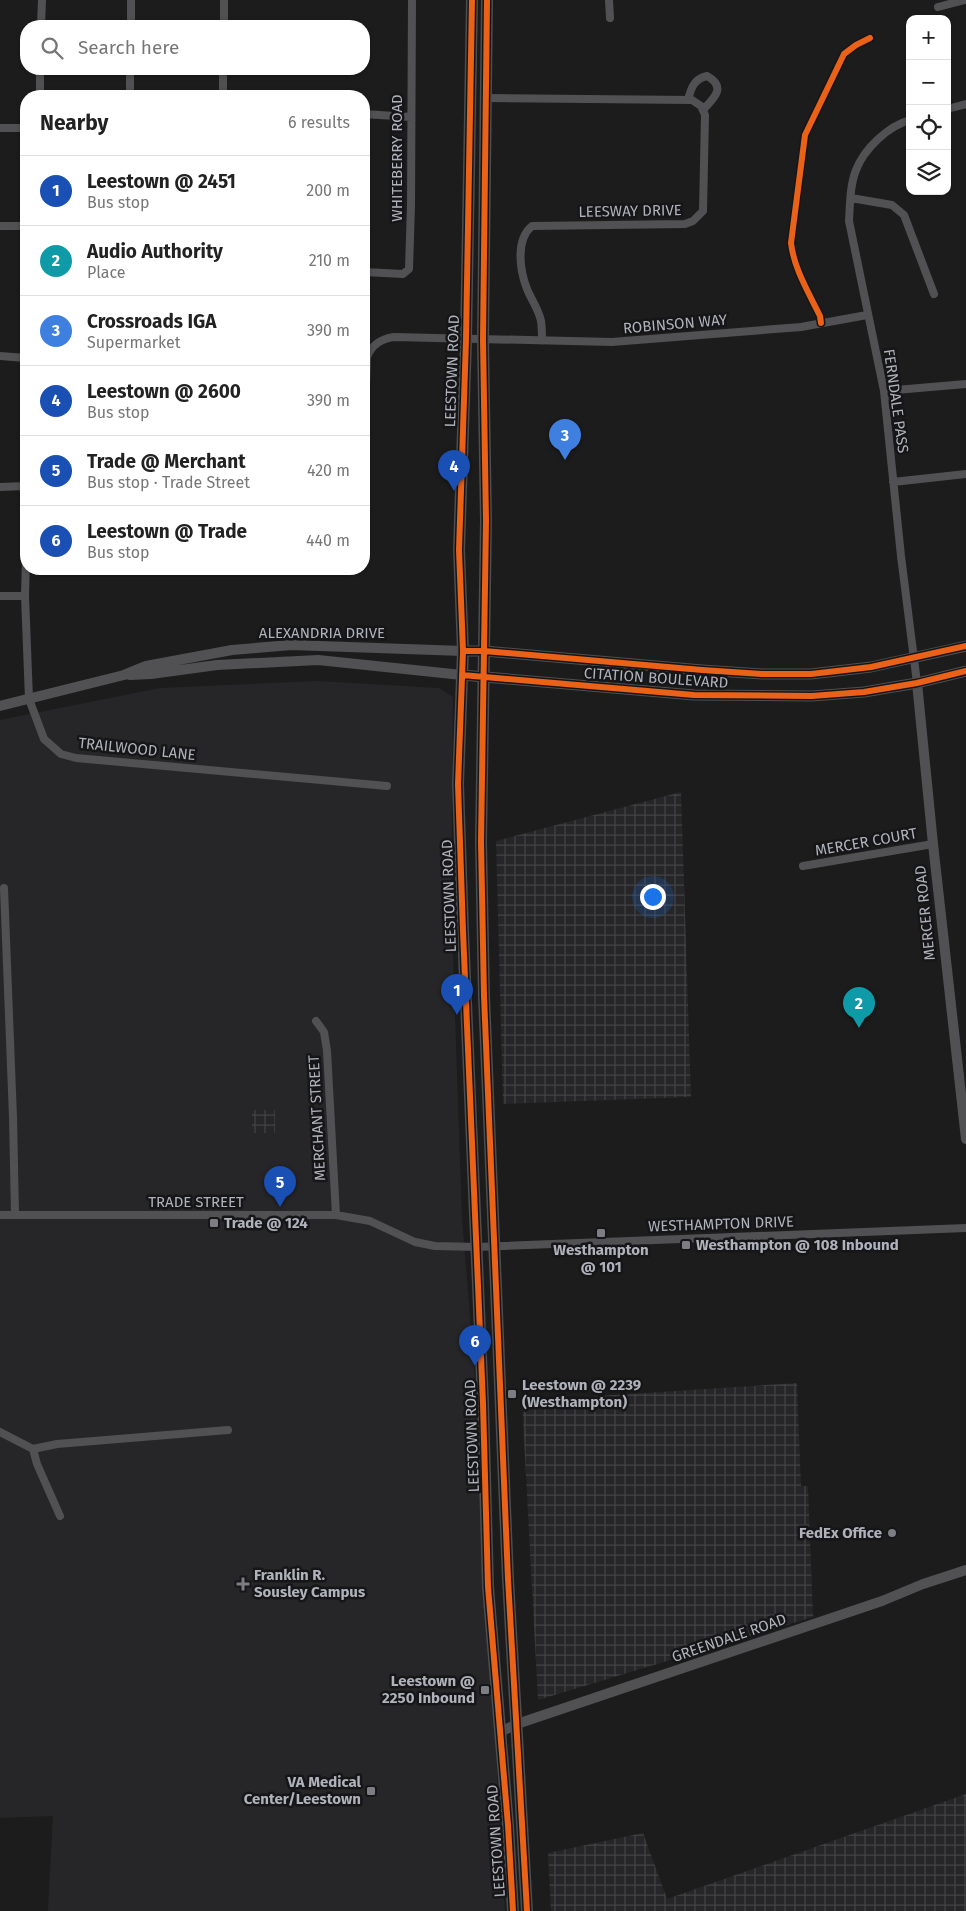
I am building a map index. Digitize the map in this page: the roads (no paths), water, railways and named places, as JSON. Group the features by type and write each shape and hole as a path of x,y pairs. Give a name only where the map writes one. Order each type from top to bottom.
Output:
{"main road":[{"name":"LEESTOWN ROAD","path":"487,0 484,340 486,521 481,861 493,1246 508,1580 527,1911"},
{"name":"LEESTOWN ROAD","path":"472,6 466,340 459,550 463,651 458,784 484,1403 488,1588 513,1911"},
{"path":"472,6 477,20 479,88 486,98"},
{"name":"CITATION BOULEVARD","path":"463,651 484,651 762,674 811,674 871,666 966,646"},
{"name":"CITATION BOULEVARD","path":"462,675 694,694 812,696 864,692 917,683 966,671"}],"street":[{"path":"41,20 42,0"},
{"path":"131,0 131,20"},
{"path":"224,0 224,20"},
{"name":"WHITEBERRY ROAD","path":"370,272 404,274 409,269 412,0"},
{"path":"610,0 610,18"},
{"path":"938,7 965,0"},
{"path":"40,75 40,90"},
{"path":"130,75 130,90"},
{"path":"223,90 224,75"},
{"path":"486,98 688,100 698,103 703,110 717,93 717,86 714,80 707,76 694,82 688,100"},
{"path":"951,108 966,104"},
{"name":"LEESWAY DRIVE","path":"542,341 541,321 522,272 521,249 524,234 532,226 685,224 694,221 703,211 705,115 703,110"},
{"path":"370,114 412,117"},
{"name":"FERNDALE PASS","path":"906,121 885,135 868,150 856,170 849,221 884,391 917,683"},
{"path":"0,128 20,128"},
{"path":"851,198 892,205 904,215 934,294"},
{"path":"0,226 20,226"},
{"name":"ROBINSON WAY","path":"370,351 379,341 394,337 612,342 791,328 867,315"},
{"path":"0,356 20,358"},
{"path":"884,391 966,384"},
{"path":"893,482 966,474"},
{"path":"0,487 20,486"},
{"name":"TRAILWOOD LANE","path":"26,575 29,699 44,739 61,754 76,758 387,786"},
{"path":"0,596 25,596"},
{"name":"ALEXANDRIA DRIVE","path":"0,706 124,675 146,666 184,657 232,650 291,645 463,651"},
{"name":"ALEXANDRIA DRIVE","path":"124,675 151,674 218,665 318,660 462,675"},
{"name":"MERCER ROAD","path":"917,683 966,1139"},
{"name":"MERCER COURT","path":"803,866 933,844"},
{"path":"4,888 13,1101 15,1215"},
{"name":"MERCHANT STREET","path":"316,1021 324,1032 327,1051 336,1215"},
{"name":"TRADE STREET","path":"0,1215 336,1215 370,1221 415,1242 435,1246 477,1247"},
{"name":"WESTHAMPTON DRIVE","path":"477,1247 966,1228"},
{"path":"0,1432 33,1449 57,1444 228,1430"},
{"path":"33,1449 37,1464 60,1516"},
{"name":"GREENDALE ROAD","path":"500,1732 517,1724 882,1601 923,1584 966,1570"}],"place":[{"name":"Crossroads IGA","path":"565,460"},
{"name":"Leestown @ 2600","path":"454,491"},
{"name":"Leestown @ 2451","path":"457,1015"},
{"name":"Audio Authority","path":"859,1028"},
{"name":"Trade @ Merchant","path":"280,1207"},
{"name":"Trade @ 124","path":"214,1223"},
{"name":"Westhampton @ 101","path":"601,1233"},
{"name":"Westhampton @ 108 Inbound","path":"686,1245"},
{"name":"Leestown @ Trade","path":"475,1366"},
{"name":"Leestown @ 2239 (Westhampton)","path":"512,1394"},
{"name":"FedEx Office","path":"892,1533"},
{"name":"Franklin R. Sousley Campus","path":"243,1584"},
{"name":"Leestown @ 2250 Inbound","path":"485,1690"},
{"name":"VA Medical Center/Leestown","path":"371,1791"}]}
